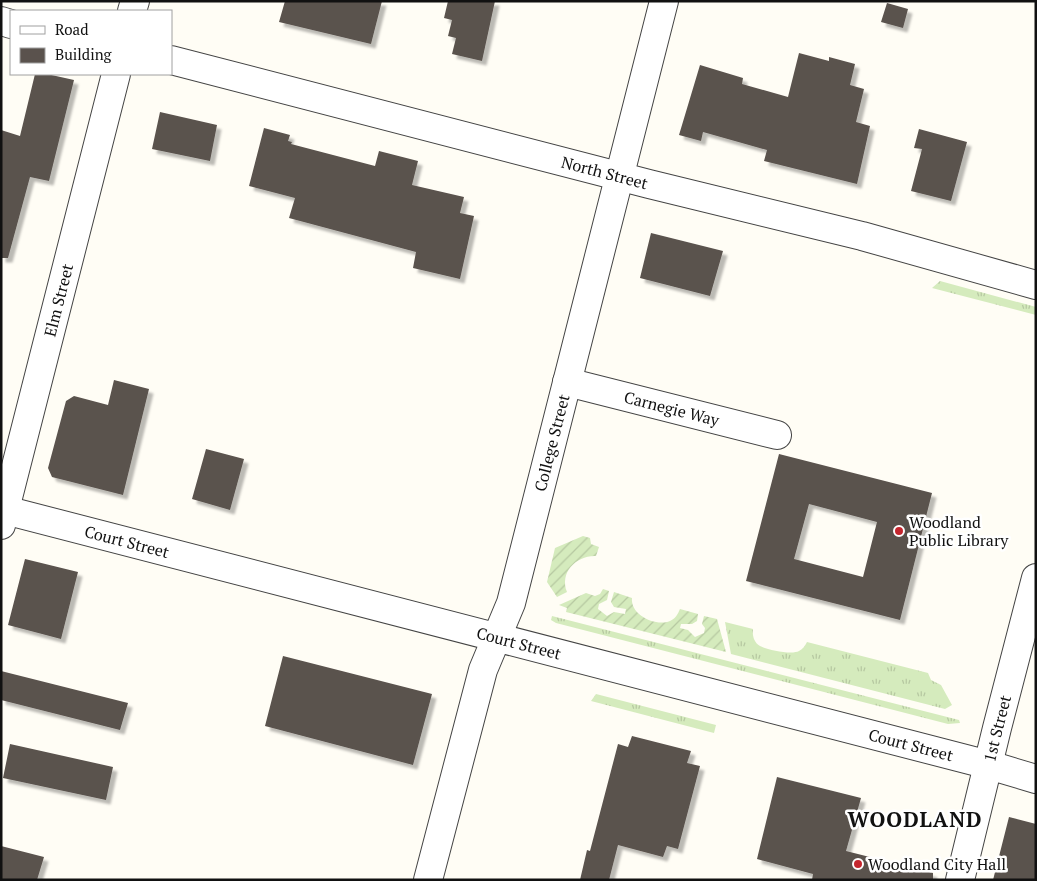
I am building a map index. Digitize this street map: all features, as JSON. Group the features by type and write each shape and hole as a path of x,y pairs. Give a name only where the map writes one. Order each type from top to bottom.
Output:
{"street":[{"name":"College Street","path":"428,880 483,670 511,603 664,1"},
{"name":"North Street","path":"172,60 620,176 862,236 1036,285"},
{"name":"Elm Street","path":"3,515 116,75"},
{"name":"Carnegie Way","path":"566,382 777,435"},
{"name":"Court Street","path":"3,515 496,637 989,765 1036,779"},
{"name":"1st Street","path":"960,880 1036,578"}],"green space":[{"path":"940,281 1036,307 1036,315 932,288"},
{"path":"583,536 590,538 591,544 599,547 596,556 582,558 571,566 565,578 567,592 557,597 547,582 555,548"},
{"path":"603,589 609,591 607,600 599,604 598,609 607,616 614,612 625,614 626,609 614,607 611,602 614,592 632,598 635,610 651,621 670,621 680,609 698,614 697,621 692,624 681,624 680,628 688,630 695,637 704,633 705,628 702,624 704,616 717,619 726,652 566,612 567,608 559,605 586,593 595,596 600,594"},
{"path":"552,616 959,720 960,723 948,724 556,623 551,620"},
{"path":"725,622 753,629 756,643 768,649 796,652 802,649 807,642 928,673 931,680 941,685 952,705 945,709 731,654"},
{"path":"596,694 716,725 714,733 591,701"}],"building":[{"path":"285,1 382,1 371,44 279,22"},
{"path":"448,1 495,1 482,61 452,54 456,38 448,36 452,20 444,18"},
{"path":"887,3 908,9 903,28 881,22"},
{"path":"799,53 829,61 829,57 855,64 850,85 864,89 856,122 870,126 857,184 764,161 767,150 703,132 701,141 679,135 700,65 743,78 742,84 788,97"},
{"path":"35,75 52,75 74,80 49,181 30,177 8,258 1,258 1,130 20,136"},
{"path":"160,112 217,125 210,161 152,149"},
{"path":"264,128 290,135 288,141 292,142 291,144 375,166 379,151 418,161 412,185 464,197 460,213 474,216 460,279 413,268 416,252 289,218 295,198 249,186"},
{"path":"919,129 967,142 951,201 911,191 922,149 914,148"},
{"path":"651,233 723,251 710,296 640,278"},
{"path":"114,380 149,389 123,495 52,477 48,468 66,401 74,396 108,405"},
{"path":"206,449 244,459 230,510 192,499"},
{"name":"Woodland Public Library","path":"779,454 932,493 900,620 746,581","holes":["809,504 877,522 863,577 794,559"]},
{"path":"25,559 78,572 61,639 8,625"},
{"path":"283,656 432,694 413,765 265,726"},
{"path":"1,671 128,703 120,730 1,700"},
{"path":"632,736 691,751 687,763 700,766 678,849 667,846 663,857 618,845 609,880 580,880 587,850 590,851 618,744 628,747"},
{"path":"10,744 113,767 106,800 3,778"},
{"path":"777,777 861,798 846,851 933,873 933,880 812,880 813,874 757,859"},
{"path":"1009,817 1036,824 1036,880 993,880"},
{"path":"1,846 44,857 37,880 1,880"}],"place":[{"name":"Woodland Public Library","path":"899,531"},
{"name":"Woodland City Hall","path":"858,864"}],"district":[{"name":"WOODLAND","path":"915,819"}]}
